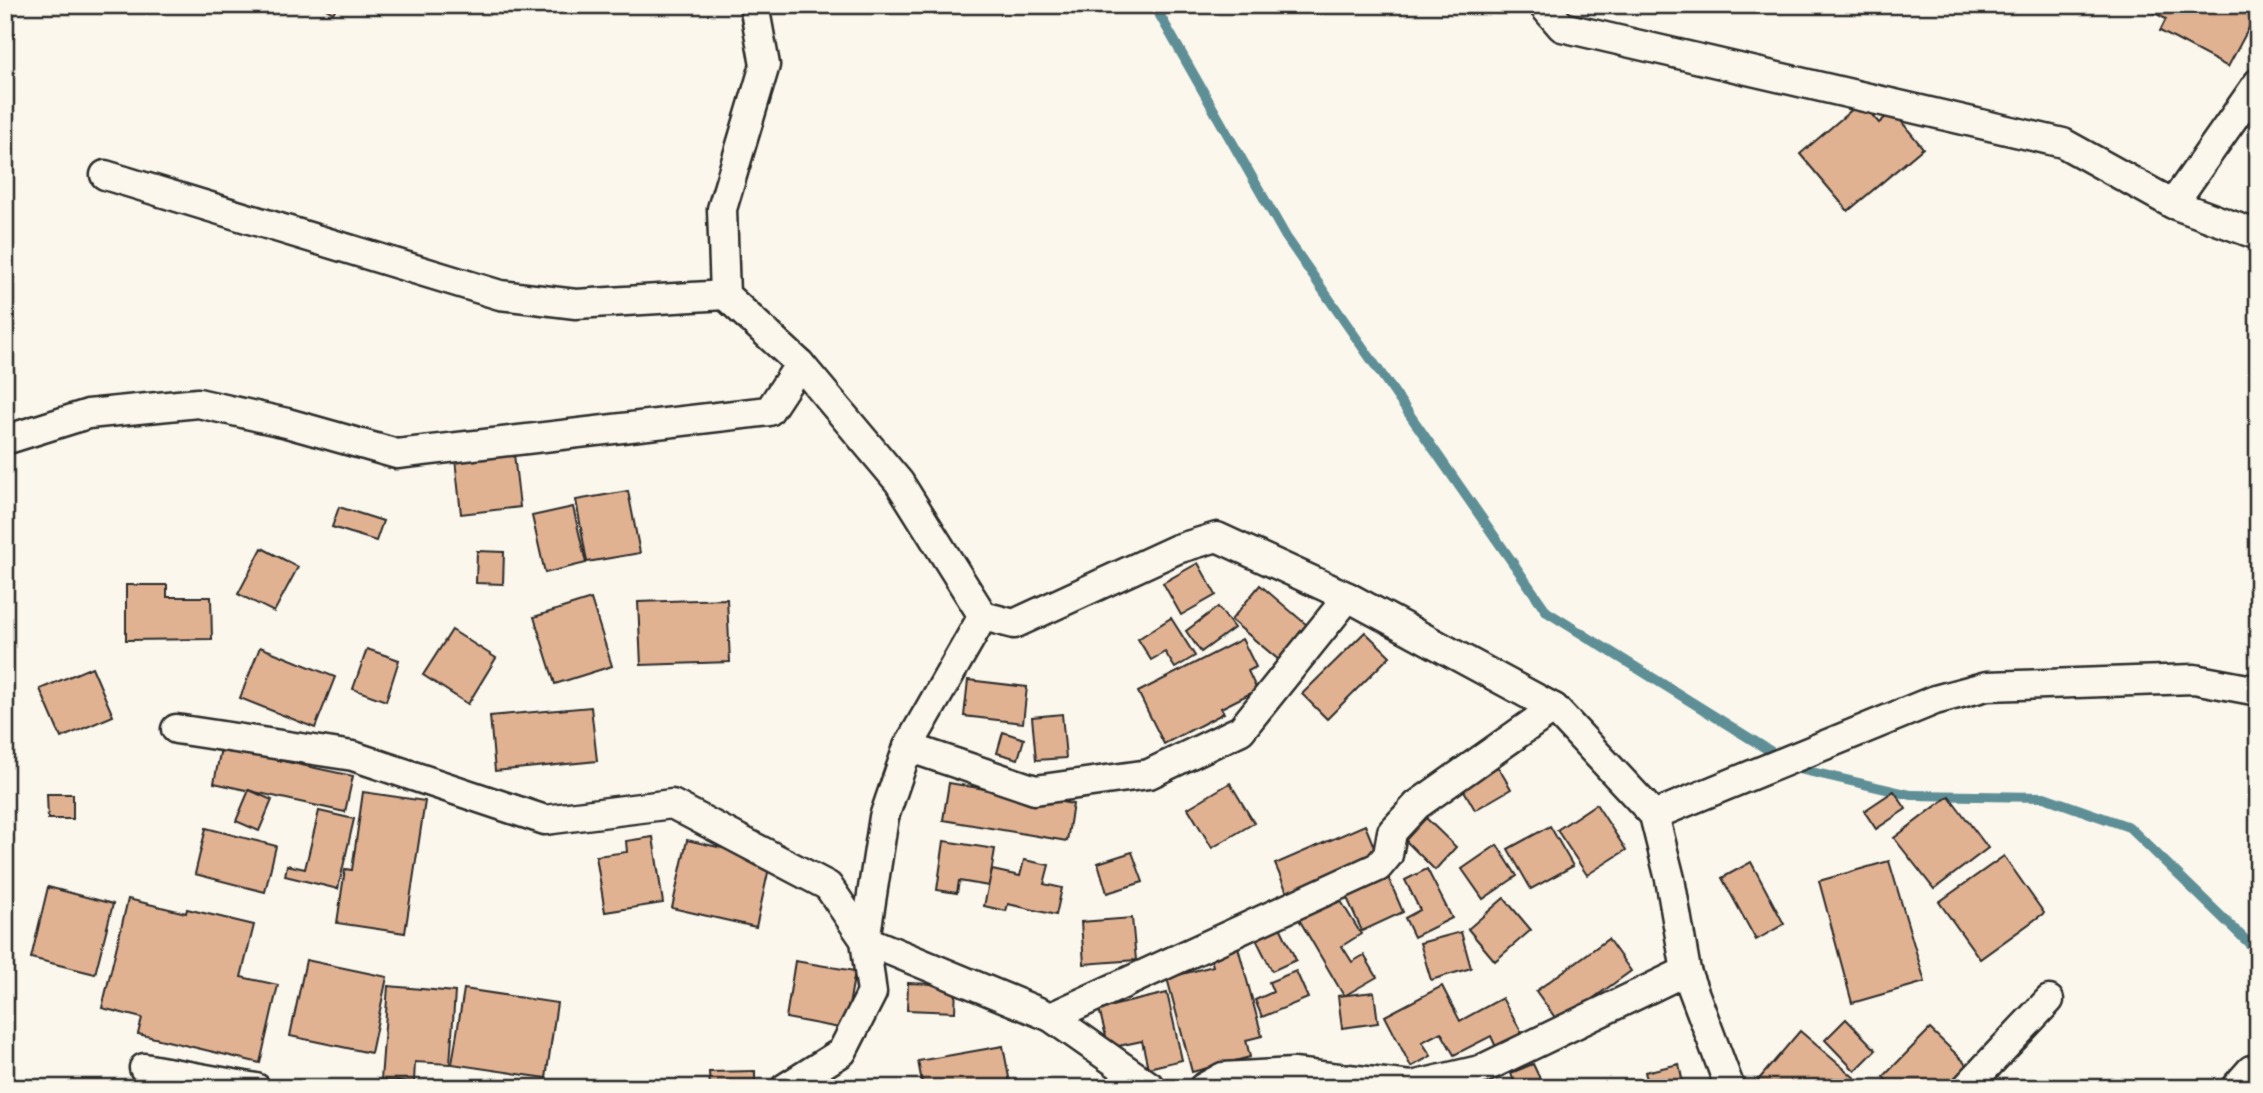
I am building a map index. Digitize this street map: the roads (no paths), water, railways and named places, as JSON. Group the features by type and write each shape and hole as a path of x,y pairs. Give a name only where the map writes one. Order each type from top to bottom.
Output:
{"street":[{"path":"754,5 765,65 722,209 725,295 800,364 899,482 983,616 1014,624 1177,549 1217,537 1348,597 1554,708 1654,815 1670,879 1686,971 1730,1088"},
{"path":"1543,5 1562,27 2063,143 2173,204 2258,235"},
{"path":"2173,204 2258,83"},
{"path":"105,175 500,295 576,304 725,295"},
{"path":"5,440 88,414 198,403 287,423 397,454 769,411 800,364"},
{"path":"908,747 1035,790 1149,774 1241,730 1348,597"},
{"path":"785,1088 842,1052 872,993 865,940 884,817 908,747 983,616"},
{"path":"1654,815 1935,700 1987,686 2194,679 2258,691"},
{"path":"1051,1017 1378,867 1388,855 1392,832 1416,805 1554,708"},
{"path":"176,729 353,756 545,820 672,804 828,886 865,940 1051,1017 1152,1088"},
{"path":"1203,1088 1223,1077 1281,1073 1412,1086 1466,1074 1480,1070 1686,971"},
{"path":"1966,1088 2049,1000"},
{"path":"144,1068 256,1088"}],"waterway":[{"path":"1154,5 1286,237 1547,612 1799,769 1911,795 2044,797 2129,827 2258,952"}]}
